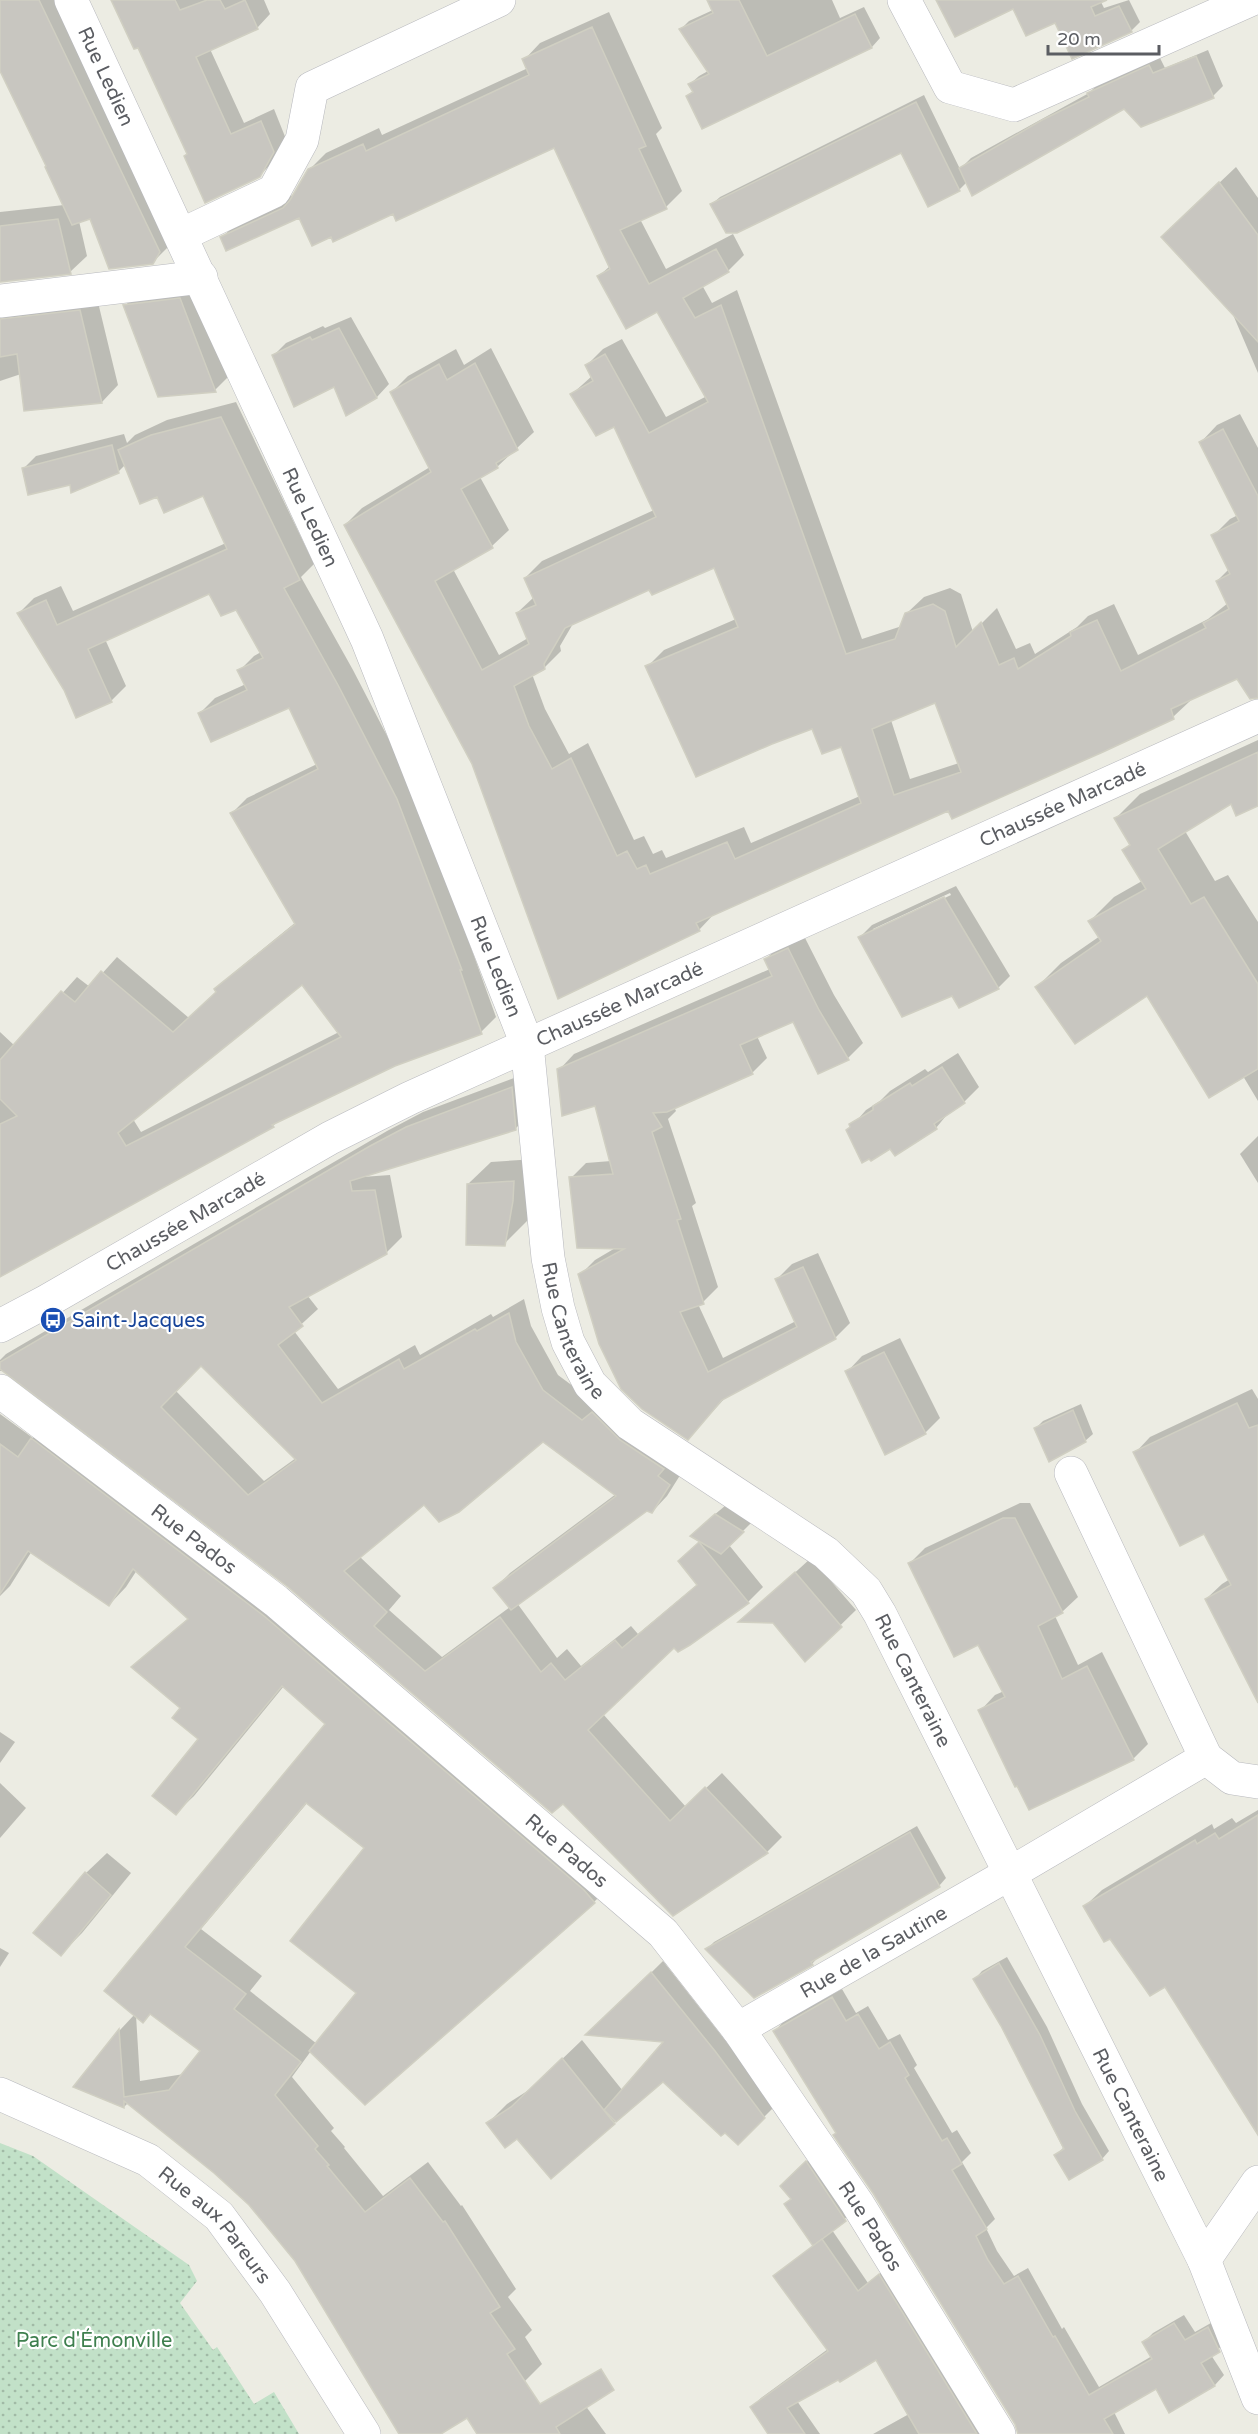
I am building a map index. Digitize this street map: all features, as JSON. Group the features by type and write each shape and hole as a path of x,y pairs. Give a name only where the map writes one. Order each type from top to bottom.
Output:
{"street":[{"name":"Rue Ledien","path":"71,0 367,639 527,1044"},
{"path":"181,235 274,191 302,140 312,88 500,0"},
{"path":"904,0 950,87 1014,105 1250,0"},
{"path":"0,301 201,277"},
{"name":"Chaussée Marcadé","path":"0,1326 330,1138 410,1098 1258,716"},
{"name":"Rue Canteraine","path":"527,1044 548,1258 558,1308 568,1342 590,1384 630,1424 826,1553 866,1591 885,1623 1204,2260 1258,2398"},
{"name":"Rue Pados","path":"0,1391 276,1601 663,1934 738,2030 857,2203 999,2434"},
{"path":"1071,1473 1206,1758 1233,1778 1258,1782"},
{"name":"Rue de la Sautine","path":"738,2030 1010,1874 1206,1758"},
{"name":"Rue aux Pareurs","path":"0,2094 148,2160 219,2216 275,2292 364,2434"},
{"path":"1204,2260 1258,2182"}],"green space":[{"name":"Parc d'Émonville","path":"0,2143 33,2156 189,2265 197,2281 180,2303 213,2350 217,2347 254,2404 274,2392 299,2434 0,2434"}],"building":[{"path":"0,0 39,0 160,252 153,264 109,269 90,219 72,225 0,71"},
{"path":"111,0 175,0 180,10 207,0 220,0 225,9 245,0 258,29 196,57 231,134 261,121 274,152 260,177 205,203 184,156 187,154 138,48 134,49"},
{"path":"707,0 739,0 767,56 855,14 872,48 702,129 686,96 693,92 688,84 709,74 679,29 713,13"},
{"path":"936,0 1107,0 1091,7 1095,16 1119,6 1132,32 1072,59 1055,23 1026,36 1013,9 955,37"},
{"path":"592,27 646,146 639,149 667,209 620,230 649,284 716,249 729,272 683,298 695,318 721,305 846,654 895,639 905,613 933,604 945,611 956,647 981,622 999,665 1014,658 1018,669 1071,636 1070,632 1097,620 1121,671 1206,628 1203,623 1229,609 1216,581 1230,574 1211,535 1239,521 1199,442 1223,429 1258,496 1258,698 1250,699 1237,679 1171,709 1174,719 1103,752 952,819 948,811 696,923 700,931 558,999 472,764 344,525 431,472 390,392 439,364 447,380 475,363 518,450 496,463 498,468 461,489 493,548 435,581 482,670 529,644 516,613 536,605 524,578 656,517 614,427 596,436 570,394 593,381 585,365 605,354 649,433 708,402 657,312 626,329 597,276 610,269 554,148 396,221 393,214 333,242 331,237 312,246 299,218 226,251 220,237 283,208 308,169 363,144 366,151 529,75 522,59","holes":["714,568 738,627 645,666 696,777 812,729 822,754 841,747 861,803 735,859 727,842 650,874 646,865 637,869 627,851 617,856 571,758 552,769 529,726 514,686 545,669 544,664 565,628 649,590 652,595","935,703 961,772 894,795 872,729"]},
{"path":"1196,56 1214,98 1141,127 1124,109 972,196 959,168 1042,120 1089,97 1087,93 1149,65 1153,73"},
{"path":"916,102 960,191 928,207 901,153 737,233 726,233 710,204"},
{"path":"1219,182 1258,235 1258,342 1161,237"},
{"path":"58,219 71,274 0,282 0,226"},
{"path":"180,298 216,392 158,397 123,305"},
{"path":"80,310 102,403 24,411 17,354 0,357 0,319"},
{"path":"339,328 377,398 346,416 334,387 294,407 272,355 310,337 312,340"},
{"path":"221,417 300,580 284,588 338,685 397,799 462,970 460,970 482,1034 395,1066 272,1125 274,1127 0,1277 0,1124 17,1116 0,1099 0,1060 61,991 75,1002 101,971 173,1032 216,992 214,989 295,924 230,813 318,769 289,708 211,742 198,713 247,690 237,670 263,658 236,610 221,616 209,594 88,649 112,702 76,718 64,690 17,613 46,600 57,625 227,549 203,496 164,513 157,497 140,504 118,450 151,435","holes":["302,985 341,1037 126,1146 118,1133"]},
{"path":"112,445 119,473 71,493 70,485 28,495 22,468"},
{"path":"1258,752 1258,806 1236,816 1231,804 1158,849 1191,904 1204,897 1258,984 1258,1069 1209,1098 1147,996 1075,1044 1035,987 1101,941 1088,921 1146,889 1122,850 1130,845 1114,818"},
{"path":"944,897 999,989 959,1008 952,996 902,1017 858,937"},
{"path":"788,948 819,1010 849,1060 818,1074 793,1022 740,1045 753,1074 667,1112 653,1113 662,1127 652,1132 681,1219 677,1220 704,1304 680,1312 708,1372 797,1327 775,1279 803,1267 836,1339 722,1400 688,1440 642,1409 621,1389 599,1344 578,1274 624,1249 577,1248 569,1177 613,1174 595,1106 562,1116 557,1069 772,976 764,959"},
{"path":"942,1067 965,1103 934,1124 937,1129 895,1156 890,1149 871,1161 869,1159 862,1163 846,1130 850,1127 849,1124 910,1083 912,1086"},
{"path":"512,1087 516,1130 350,1181 352,1191 375,1190 387,1254 289,1307 303,1326 278,1345 322,1403 399,1359 404,1369 475,1329 477,1331 509,1313 516,1342 543,1390 582,1420 592,1412 620,1440 664,1469 658,1476 670,1485 652,1513 647,1511 511,1610 493,1588 616,1496 543,1442 459,1512 439,1522 424,1505 344,1571 387,1612 374,1626 425,1671 500,1617 541,1672 551,1663 565,1680 615,1640 622,1648 697,1585 678,1561 699,1542 749,1603 690,1645 678,1652 674,1648 588,1730 670,1821 705,1787 768,1853 673,1916 563,1804 552,1813 288,1587 0,1369 0,1362 406,1127","holes":["201,1366 296,1460 248,1495 161,1407"]},
{"path":"514,1181 505,1246 466,1245 467,1184"},
{"path":"884,1352 926,1434 885,1455 845,1371"},
{"path":"1237,1403 1249,1428 1258,1425 1258,1703 1205,1599 1231,1585 1204,1534 1180,1546 1133,1452"},
{"path":"1073,1410 1086,1442 1049,1462 1034,1428"},
{"path":"31,1438 264,1616 584,1890 595,1903 365,2105 309,2051 356,1993 290,1941 364,1848 306,1803 185,1947 246,1994 234,2009 301,2062 275,2095 318,2146 315,2149 329,2165 327,2166 365,2212 410,2178 443,2222 445,2221 500,2307 490,2313 515,2349 507,2354 540,2404 601,2369 614,2390 556,2427 560,2434 477,2434 467,2418 441,2434 399,2434 295,2261 249,2205 214,2173 124,2101 124,2108 73,2087 119,2029 124,2097 169,2090 200,2051 150,2014 143,2023 104,1991 325,1724 282,1686 176,1815 152,1796 198,1739 172,1718 180,1708 131,1667 188,1619 133,1569 109,1606 28,1551 0,1594 0,1444 18,1457"},
{"path":"715,1514 744,1532 721,1554 690,1536"},
{"path":"1003,1518 1015,1518 1063,1613 1038,1626 1062,1679 1087,1666 1134,1760 1029,1810 1017,1786 1015,1787 978,1710 1005,1697 978,1645 954,1657 908,1563"},
{"path":"795,1572 842,1627 805,1662 773,1623 738,1622"},
{"path":"1258,1815 1258,2135 1165,1987 1150,1996 1110,1939 1104,1942 1083,1906 1195,1840 1197,1844 1215,1833 1219,1839"},
{"path":"910,1832 940,1887 811,1962 813,1965 754,1998 705,1949"},
{"path":"85,1872 111,1895 61,1956 33,1933"},
{"path":"999,1963 1040,2035 1075,2111 1103,2160 1069,2180 1054,2155 1064,2149 1001,2026 973,1979"},
{"path":"651,1972 715,2051 765,2118 738,2145 725,2133 721,2136 663,2082 616,2122 604,2110 663,2042 585,2035"},
{"path":"832,1997 846,2021 858,2014 879,2049 890,2042 909,2075 905,2078 942,2141 947,2138 962,2164 952,2170 987,2229 976,2236 988,2260 1004,2284 1018,2276 1089,2395 1152,2359 1142,2342 1174,2323 1185,2340 1208,2327 1220,2352 1201,2363 1215,2386 1169,2413 1156,2389 1104,2419 1113,2434 1018,2434 1015,2424 873,2193 833,2135 836,2133 773,2031"},
{"path":"562,2058 615,2124 551,2179 517,2139 505,2148 486,2123 511,2107"},
{"path":"806,2161 846,2221 813,2246 784,2204 791,2199 780,2186"},
{"path":"822,2239 858,2291 879,2274 977,2434 919,2434 876,2360 840,2382 838,2380 787,2408 805,2434 768,2434 750,2407 828,2351 773,2276"}],"place":[{"name":"Saint-Jacques","path":"53,1320"}]}
